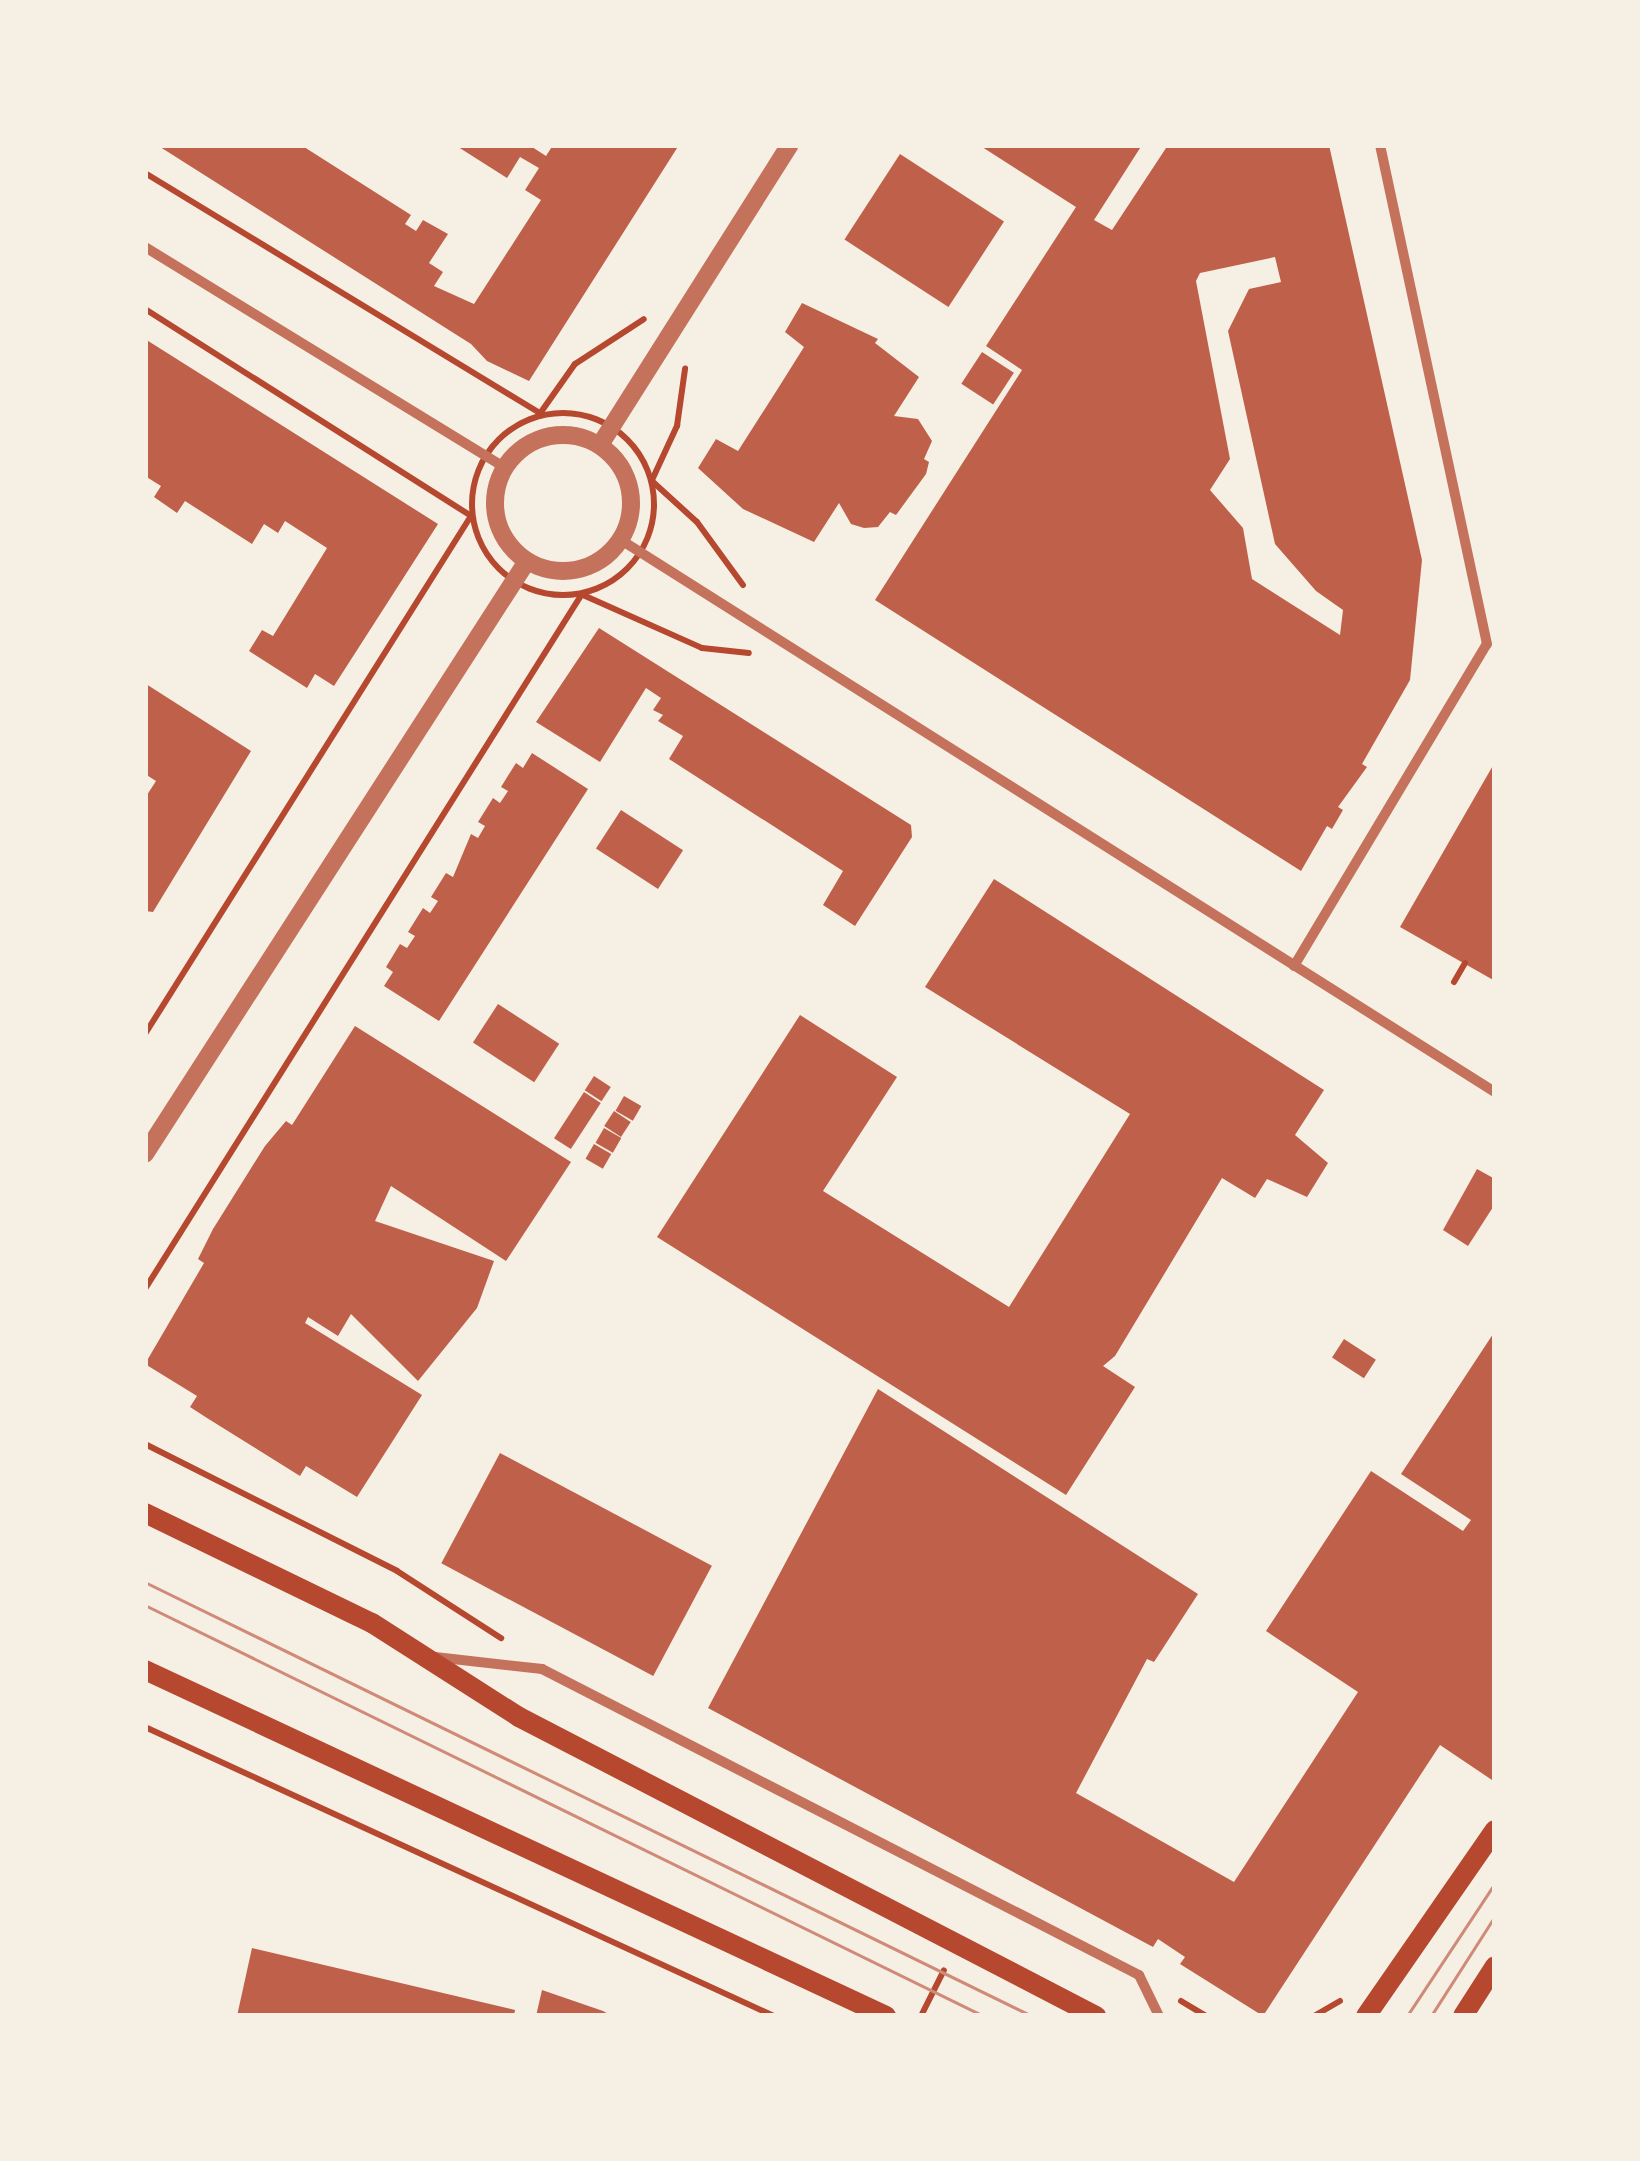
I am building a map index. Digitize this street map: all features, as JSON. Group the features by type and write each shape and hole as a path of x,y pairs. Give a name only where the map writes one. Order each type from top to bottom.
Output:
{"main road":[{"path":"145,1513 426,1656 519,1717 1096,2016"},
{"path":"145,1670 886,2016"},
{"path":"1366,2016 1495,1830"},
{"path":"1463,2016 1495,1966"}],"street":[{"path":"600,446 790,145"},
{"path":"1294,966 1487,644 1380,145"},
{"path":"145,246 504,467"},
{"path":"566,434 600,446 630,488 632,507 621,540 578,570 527,562 500,529 494,508 504,467 516,453 548,436 566,434"},
{"path":"621,540 789,651 1495,1092"},
{"path":"145,1154 527,562"},
{"path":"426,1656 542,1669 1138,1975 1159,2016"}],"path":[{"path":"145,173 541,414 587,354 692,297"},
{"path":"145,309 471,516 145,1034"},
{"path":"687,350 678,426 652,482 697,522 750,596"},
{"path":"145,1289 582,594 702,648 789,651"},
{"path":"1454,982 1465,963"},
{"path":"145,1444 397,1571 542,1669"},
{"path":"145,1728 774,2016"}],"building":[{"path":"157,145 301,145 411,215 405,224 416,231 423,220 448,234 429,263 443,272 434,286 474,304 541,200 525,190 539,168 520,157 507,178 455,145 529,145 546,156 553,145 679,145 529,381 487,361 471,344"},
{"path":"979,145 1142,145 1094,220 1112,230 1168,145 1329,145 1422,560 1410,680 1362,764 1367,767 1338,807 1343,810 1332,829 1327,826 1301,871 875,600 1022,370 986,346 1076,207","holes":["1275,257 1281,282 1249,289 1228,331 1275,544 1316,591 1343,610 1340,635 1252,579 1243,528 1210,490 1230,459 1196,281 1200,273"]},
{"path":"900,154 1004,222 948,307 844,240"},
{"path":"802,303 878,339 875,343 919,377 894,416 918,419 932,441 924,459 929,462 926,474 896,515 890,512 878,527 864,528 851,524 839,503 814,542 743,509 698,468 716,439 738,451 777,390 804,347 785,332"},
{"path":"145,339 438,524 334,686 315,674 307,688 249,651 262,630 273,636 327,548 285,521 278,533 264,524 252,544 185,501 177,513 154,497 161,486 145,476"},
{"path":"982,352 1014,373 993,405 961,384"},
{"path":"599,628 911,825 912,837 855,926 823,905 843,871 669,759 683,736 658,721 663,715 653,710 661,698 646,688 600,762 536,722"},
{"path":"146,684 251,751 153,912 145,911 145,798 156,781 145,774"},
{"path":"532,753 588,789 439,1021 384,986 393,972 386,967 400,944 407,948 415,936 408,932 423,908 430,913 438,901 431,897 446,873 453,877 471,834 478,838 485,826 478,822 493,798 500,803 508,791 501,787 516,763 523,768"},
{"path":"1495,762 1495,981 1400,927"},
{"path":"621,810 683,850 658,889 596,849"},
{"path":"994,879 1324,1090 1295,1135 1328,1163 1307,1197 1267,1179 1255,1198 1222,1178 1115,1356 1103,1366 1135,1387 1066,1495 657,1237 800,1015 897,1077 823,1191 1009,1307 1130,1114 925,987"},
{"path":"498,1004 559,1044 534,1082 473,1043"},
{"path":"355,1026 571,1162 506,1261 391,1186 375,1221 494,1261 477,1308 418,1381 351,1314 338,1336 308,1317 305,1323 422,1395 357,1497 306,1466 300,1476 207,1418 190,1407 197,1396 145,1364 204,1263 198,1259 213,1229 265,1146 286,1121 292,1125"},
{"path":"594,1076 611,1087 602,1101 585,1090"},
{"path":"584,1092 601,1103 571,1149 554,1138"},
{"path":"624,1096 641,1106 633,1121 616,1111"},
{"path":"614,1111 631,1122 621,1137 604,1126"},
{"path":"604,1128 621,1138 613,1153 596,1143"},
{"path":"594,1144 611,1154 603,1169 586,1159"},
{"path":"1477,1169 1495,1179 1495,1204 1468,1246 1443,1230"},
{"path":"1495,1331 1495,1775 1492,1780 1440,1745 1263,2016 1180,1964 1185,1957 1158,1939 1153,1947 708,1708 878,1389 1198,1594 1154,1662 1147,1659 1076,1793 1234,1882 1358,1692 1266,1631 1371,1471 1463,1531 1471,1520 1401,1474"},
{"path":"1344,1339 1376,1360 1364,1378 1332,1357"},
{"path":"500,1453 712,1566 653,1676 441,1563"},
{"path":"252,1948 515,2010 514,2016 237,2016"},
{"path":"542,1990 603,2011 612,2016 536,2016"}],"tram line":[{"path":"145,1582 1032,2016"},
{"path":"145,1605 984,2016"},
{"path":"1407,2016 1495,1883"},
{"path":"1431,2016 1495,1916"}]}
